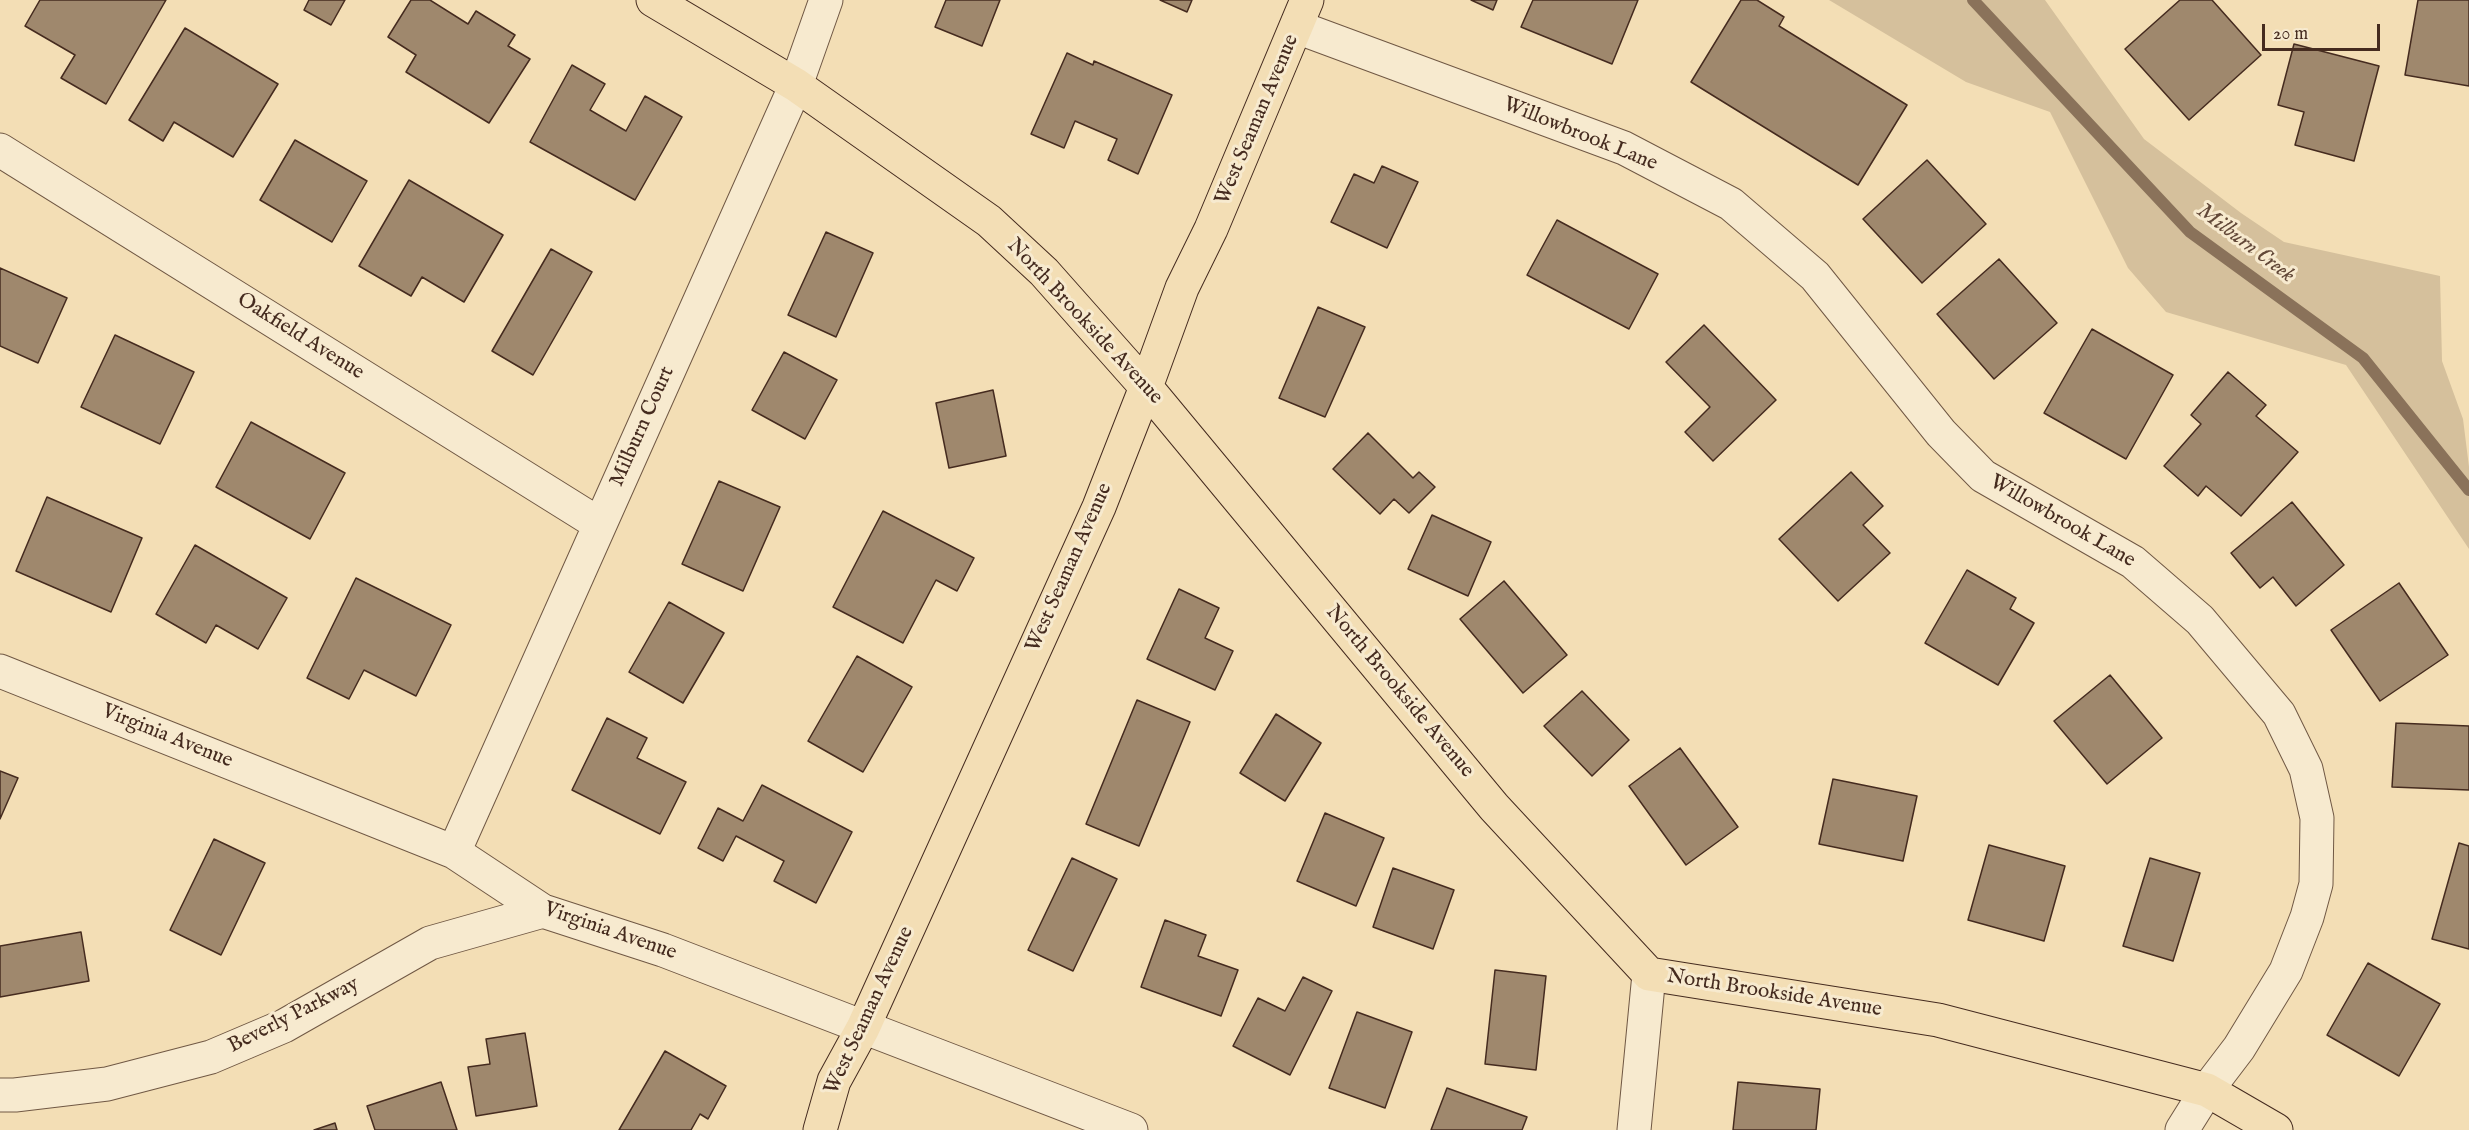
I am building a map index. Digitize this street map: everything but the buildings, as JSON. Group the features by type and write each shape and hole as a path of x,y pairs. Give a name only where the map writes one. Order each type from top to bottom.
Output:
{"main road":[{"name":"North Brookside Avenue","path":"654,0 795,86 989,221 1044,272 1146,387 1494,807 1649,974 1938,1020 2207,1090 2276,1130"},
{"name":"West Seaman Avenue","path":"820,1130 834,1081 864,1028 1099,507 1182,288 1211,229 1302,13"}],"street":[{"name":"Milburn Court","path":"454,852 795,86 826,0"},
{"name":"Willowbrook Lane","path":"1302,13 1624,148 1731,204 1815,276 1941,433 1983,476 2133,562 2200,620 2279,714 2306,769 2318,818 2316,884 2307,917 2286,971 2239,1048 2207,1090 2182,1130"},
{"name":"Oakfield Avenue","path":"0,150 599,524"},
{"name":"Virginia Avenue","path":"0,671 454,852 543,911 663,950 1131,1130"},
{"name":"Beverly Parkway","path":"0,1095 107,1084 211,1057 284,1026 430,943 543,911"},
{"path":"1634,1130 1649,974"}],"shaded area":[{"path":"1829,0 2045,0 2144,139 2241,213 2284,242 2440,276 2442,361 2463,419 2469,467 2469,549 2346,365 2166,312 2128,268 2050,112 1966,82"}],"waterway":[{"name":"Milburn Creek","path":"1973,0 2190,232 2363,358 2469,490"}]}
